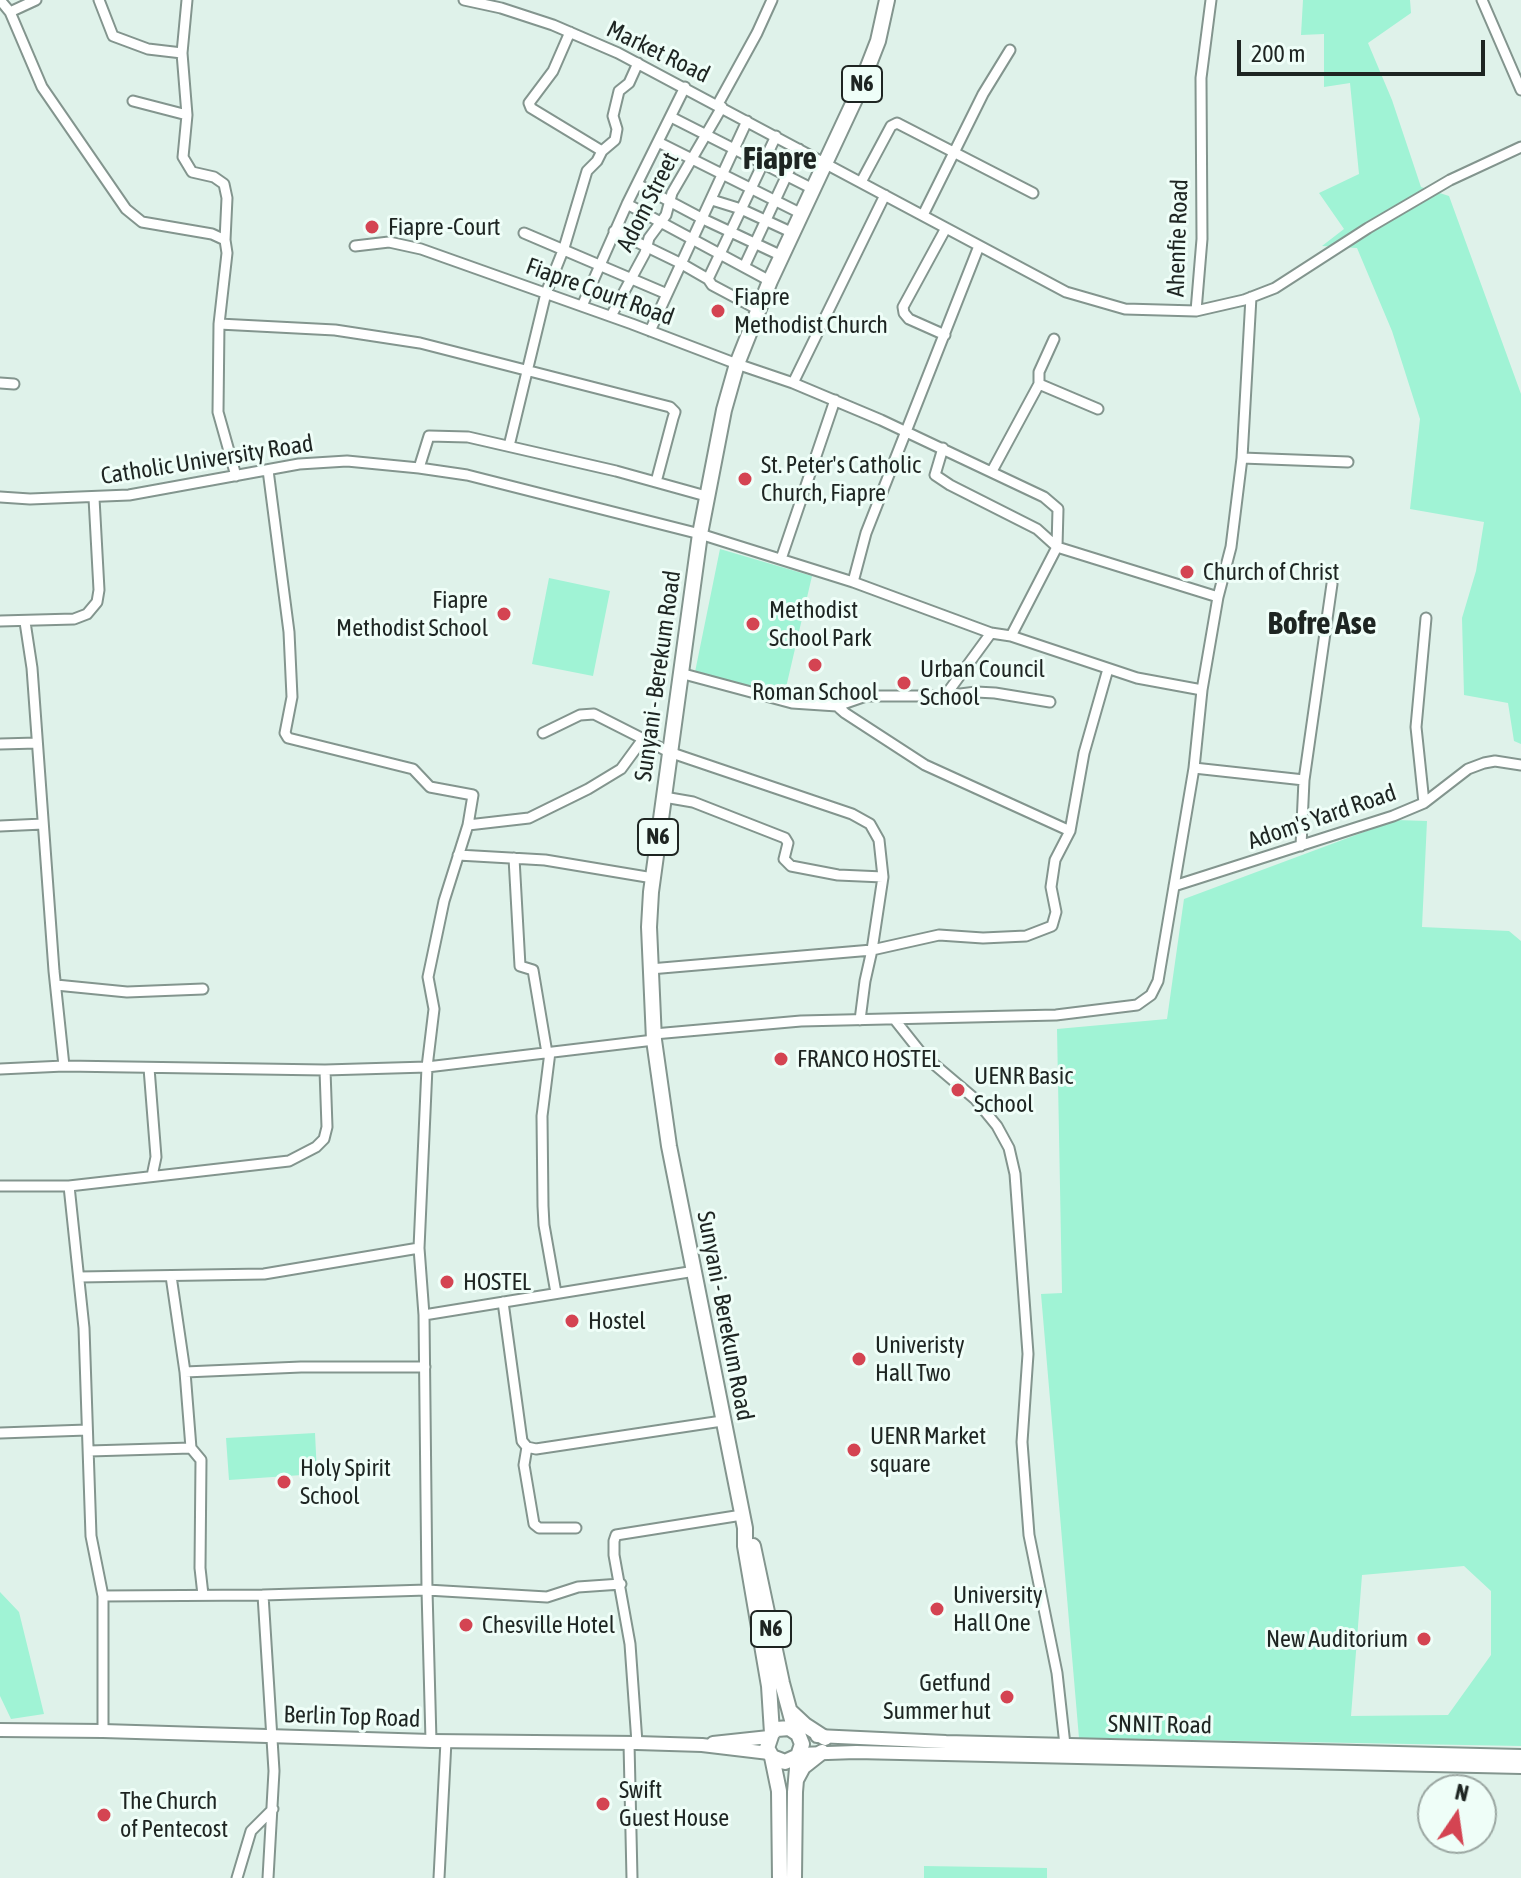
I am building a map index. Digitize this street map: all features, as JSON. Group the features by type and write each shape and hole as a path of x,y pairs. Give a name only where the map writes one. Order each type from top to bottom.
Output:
{"main road":[{"name":"Sunyani - Berekum Road","path":"770,1735 769,1686 743,1522 669,1146 654,1037 649,927 669,752 700,534 737,364 770,281 857,95 878,41 887,0"},
{"name":"Sunyani - Berekum Road","path":"743,1522 753,1545 788,1708 796,1732"},
{"path":"788,1708 823,1745 796,1780"},
{"path":"770,1735 783,1728 796,1732"},
{"name":"N6","path":"794,1878 796,1780 802,1744 796,1732"},
{"name":"N6","path":"770,1735 770,1755 777,1775 781,1819 780,1878"},
{"path":"770,1755 785,1762 799,1755"}],"street":[{"path":"0,0 10,12 42,87 126,209 142,222 212,234 225,240"},
{"path":"10,12 36,0"},
{"path":"99,0 113,36 148,49 182,53"},
{"path":"187,0 182,53 187,115 183,157 192,172 214,177 224,184 227,198 227,253 219,324 218,412 236,476"},
{"name":"Market Road","path":"465,0 501,8 570,32 685,87 825,163"},
{"name":"Adom Street","path":"611,316 649,238 661,222 706,135 772,0"},
{"name":"Ahenfie Road","path":"825,163 1066,292 1125,309 1196,311 1202,239 1201,78 1211,0"},
{"path":"1482,0 1521,90"},
{"path":"570,32 553,71 529,103 531,108 602,151"},
{"path":"923,215 983,94 1010,50"},
{"path":"509,446 546,293 564,248 587,171 615,140 617,129 613,116 619,91 629,83 638,63"},
{"path":"582,306 614,231 685,87"},
{"path":"133,101 187,115"},
{"path":"671,117 813,189"},
{"path":"650,331 747,121"},
{"path":"861,182 893,124 1033,193"},
{"path":"708,279 776,136"},
{"path":"658,142 802,214"},
{"path":"1196,311 1275,288 1450,180 1521,147"},
{"path":"744,267 799,149"},
{"path":"637,184 782,256"},
{"path":"793,383 885,195"},
{"path":"712,200 793,233"},
{"path":"627,204 770,281"},
{"path":"945,335 909,319 903,307 946,228"},
{"path":"614,231 682,264 708,279 712,285 759,310"},
{"path":"524,233 667,294"},
{"name":"Fiapre Court Road","path":"355,246 389,242 421,249 835,400 1044,497 1058,509 1057,547"},
{"path":"853,582 866,533 979,246"},
{"path":"0,1069 64,1066 325,1070 427,1067 801,1021 1056,1015 1137,1005 1151,995 1158,981 1194,768 1202,690 1218,597 1231,547 1242,458 1251,297"},
{"path":"219,324 365,334 420,343 670,407 675,412 656,482"},
{"path":"992,471 1039,384 1039,372 1054,339"},
{"path":"0,383 14,384"},
{"path":"1039,384 1098,409"},
{"path":"781,559 835,400"},
{"path":"419,468 429,436 468,437 706,496"},
{"path":"943,448 935,475 1037,529 1057,547 1218,597"},
{"path":"1242,458 1348,462"},
{"name":"Catholic University Road","path":"0,497 94,498 162,490 299,464 347,461 467,475 700,534 853,582 991,633 1011,636 1137,678 1202,690"},
{"path":"268,470 289,632 292,697 285,733 294,741 413,769 430,787 473,795 468,825 444,901 428,977 434,1009 427,1067 419,1248 424,1315 431,1741"},
{"path":"0,621 74,619 87,614 97,602 94,498"},
{"path":"1011,636 1057,547"},
{"path":"1301,846 1304,780 1332,584"},
{"path":"1424,803 1416,727 1426,618"},
{"path":"25,622 32,668 64,1066"},
{"path":"945,696 991,633"},
{"path":"650,969 872,950 939,935 983,938 1026,936 1052,926 1056,912 1051,887 1055,860 1070,831 1084,753 1108,669"},
{"path":"680,673 792,703 837,706 866,696 995,693 1050,702"},
{"path":"837,706 925,765 1070,831"},
{"path":"543,733 580,715 594,714 669,752 852,814 870,824 879,840 883,877 860,1020"},
{"path":"468,825 529,818 621,769 643,739"},
{"path":"0,744 37,743"},
{"name":"Adom's Yard Road","path":"1174,886 1371,824 1424,803 1468,769 1495,761 1521,765"},
{"path":"1194,768 1304,780"},
{"path":"664,797 693,802 785,838 788,843 784,859 791,866 838,875 883,877"},
{"path":"0,826 43,824"},
{"path":"458,855 545,860 653,878"},
{"path":"514,858 520,966 533,970 548,1053 542,1116 543,1206 556,1293"},
{"path":"56,985 127,992 203,989"},
{"path":"895,1020 922,1054 975,1099 997,1126 1009,1148 1015,1174 1028,1354 1022,1442 1029,1535 1055,1665 1065,1745"},
{"path":"149,1068 156,1157 152,1176"},
{"path":"0,1186 69,1186 289,1161 316,1147 324,1139 327,1127 325,1070"},
{"path":"69,1186 84,1328 91,1536 103,1596 103,1731"},
{"path":"79,1277 264,1274 419,1248"},
{"path":"424,1315 695,1271"},
{"path":"171,1276 185,1372 191,1448 201,1460 200,1568 203,1595"},
{"path":"503,1302 522,1441 527,1447 536,1449 722,1421"},
{"path":"185,1372 301,1367 425,1367"},
{"path":"0,1433 87,1430"},
{"path":"527,1447 524,1465 534,1524 539,1528 576,1528"},
{"path":"89,1451 191,1448"},
{"path":"632,1878 630,1644 614,1555 616,1535 743,1522"},
{"path":"103,1596 427,1590 547,1597 578,1587 621,1584"},
{"path":"263,1595 272,1737 273,1809 268,1878"},
{"name":"Berlin Top Road","path":"0,1730 702,1745"},
{"name":"SNNIT Road","path":"796,1732 823,1745 1187,1753"},
{"path":"702,1745 770,1735"},
{"path":"439,1878 446,1741"},
{"path":"702,1745 770,1755"},
{"name":"SNNIT Road","path":"799,1755 823,1745 1065,1745 1521,1767"},
{"name":"SNNIT Road","path":"1203,1754 1521,1756"},
{"path":"237,1878 251,1831 273,1809"}],"green space":[{"path":"1303,0 1410,0 1411,13 1368,43 1392,100 1421,187 1449,196 1521,394 1521,744 1514,741 1508,703 1464,695 1462,618 1476,571 1484,522 1410,509 1420,419 1392,331 1357,248 1322,246 1344,229 1319,193 1359,174 1350,83 1324,87 1324,34 1301,35"},
{"name":"Methodist School Park","path":"720,549 812,576 784,696 695,672"},
{"path":"549,578 610,591 593,676 532,664"},
{"path":"1396,820 1427,821 1422,927 1509,931 1521,941 1521,1746 1079,1738 1041,1294 1062,1293 1057,1029 1167,1019 1184,899","holes":["1464,1566 1491,1591 1491,1655 1448,1715 1351,1716 1362,1575"]},
{"path":"315,1433 317,1474 229,1480 226,1438"},
{"path":"0,1592 19,1612 44,1714 11,1719 0,1696"},
{"path":"924,1866 1047,1868 1047,1878 924,1878"}],"place":[{"name":"Fiapre -Court","path":"372,227"},
{"name":"Fiapre Methodist Church","path":"718,311"},
{"name":"St. Peter's Catholic Church, Fiapre","path":"745,479"},
{"name":"Church of Christ","path":"1187,572"},
{"name":"Fiapre Methodist School","path":"504,614"},
{"name":"Methodist School Park","path":"753,624"},
{"name":"Roman School","path":"815,665"},
{"name":"Urban Council School","path":"904,683"},
{"name":"FRANCO HOSTEL","path":"781,1059"},
{"name":"UENR Basic School","path":"958,1090"},
{"name":"HOSTEL","path":"447,1282"},
{"name":"Hostel","path":"572,1321"},
{"name":"Univeristy Hall Two","path":"859,1359"},
{"name":"UENR Market square","path":"854,1450"},
{"name":"Holy Spirit School","path":"284,1482"},
{"name":"University Hall One","path":"937,1609"},
{"name":"Chesville Hotel","path":"466,1625"},
{"name":"New Auditorium","path":"1424,1639"},
{"name":"Getfund Summer hut","path":"1007,1697"},
{"name":"Swift Guest House","path":"603,1804"},
{"name":"The Church of Pentecost","path":"104,1815"}],"district":[{"name":"Fiapre","path":"780,159"},
{"name":"Bofre Ase","path":"1322,624"}]}
